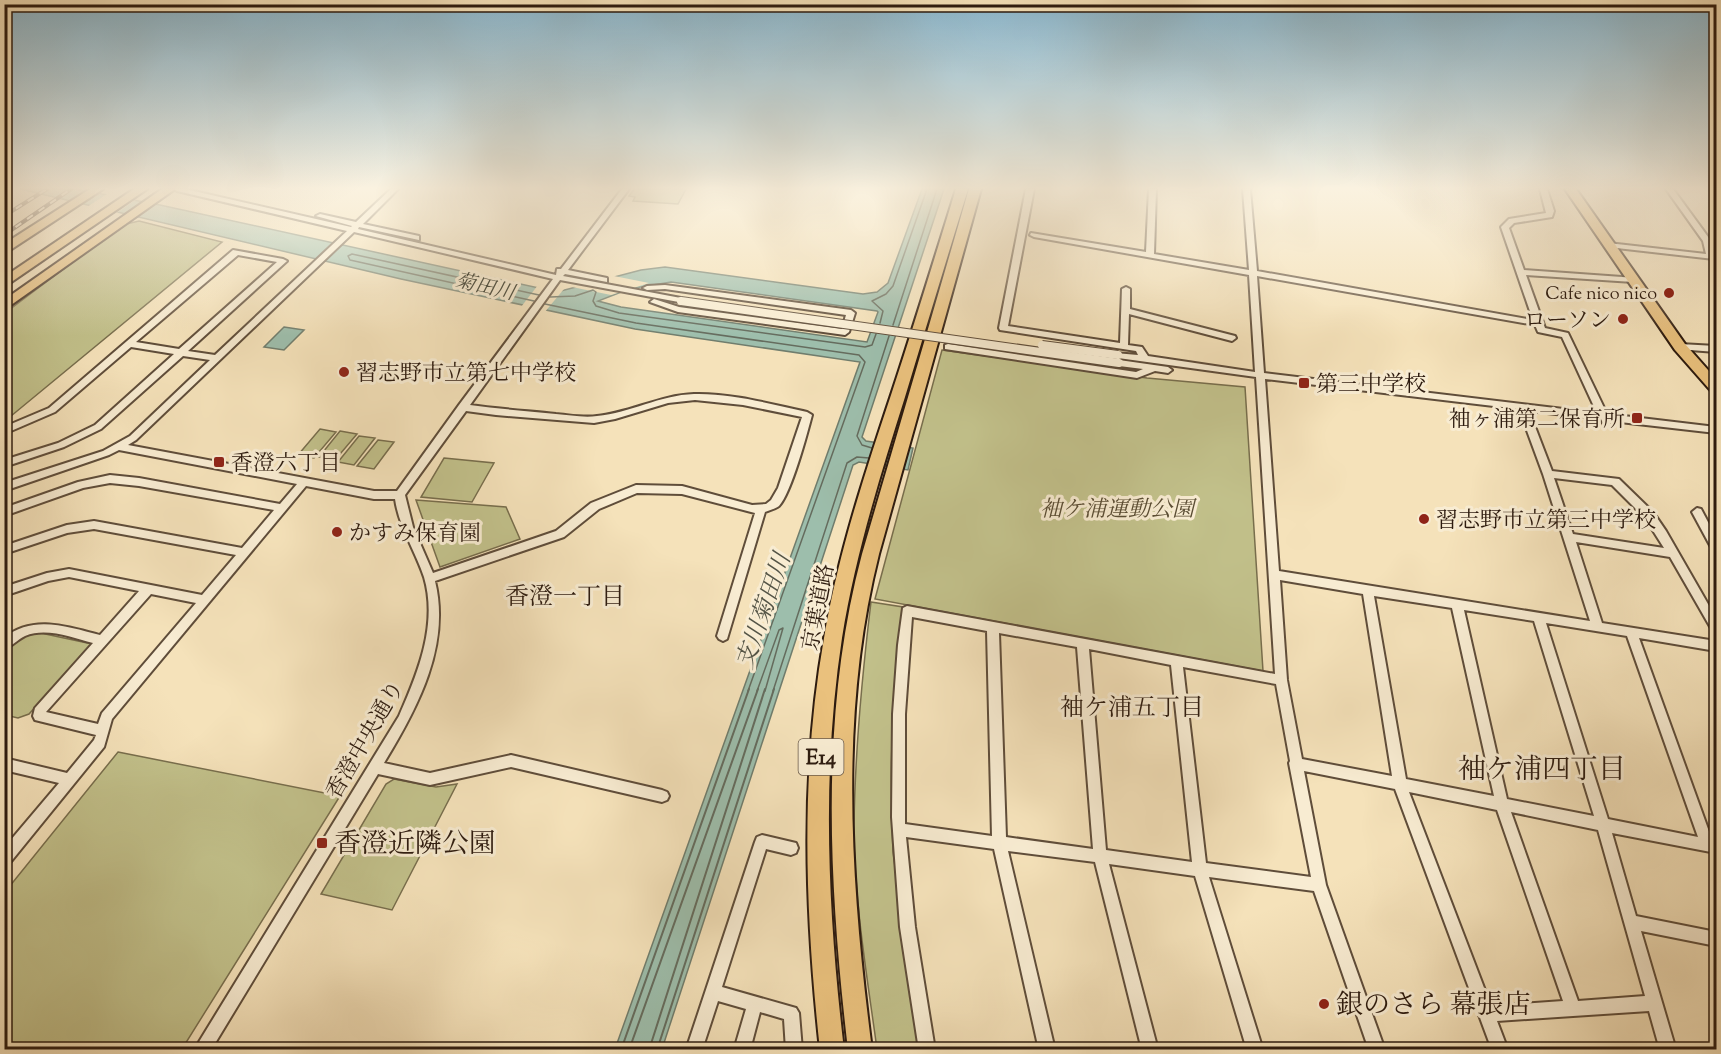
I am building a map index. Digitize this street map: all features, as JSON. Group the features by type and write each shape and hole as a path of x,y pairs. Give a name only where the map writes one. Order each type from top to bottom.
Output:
{"highway":[{"path":"4,250 22,238"},
{"path":"4,270 51,238"},
{"path":"4,283 69,238"},
{"path":"4,306 100,238"},
{"name":"京葉道路","path":"860,1050 844,882 841,824 845,709 857,610 885,470 884,440 948,238"},
{"name":"京葉道路","path":"832,1050 820,896 818,817 821,750 833,638 845,583 885,470 903,443 961,238"},
{"path":"1603,238 1680,347 1716,387"}],"street":[{"path":"4,487 120,447 343,238"},
{"path":"400,238 560,275 683,298 1121,355 1259,378"},
{"path":"120,447 374,495 400,495 530,314 588,238"},
{"path":"1020,238 1002,328 1121,355 1155,368 1259,378 1716,435"},
{"path":"1052,238 1538,323"},
{"path":"1150,255 1151,238"},
{"path":"1250,238 1281,680 1319,885 1377,1050"},
{"path":"1510,238 1541,330 1565,336 1606,421"},
{"path":"1608,245 1711,257 1705,238"},
{"path":"4,431 51,410 236,252 283,261 98,427 61,445 4,464"},
{"path":"1520,272 1634,280"},
{"path":"665,286 851,313 845,332 678,309 650,301 647,292 665,286"},
{"path":"1121,355 1126,289"},
{"path":"1126,311 1232,338"},
{"path":"129,344 216,358"},
{"path":"948,347 1137,375 1155,368"},
{"path":"1680,347 1716,349"},
{"path":"429,579 560,534 595,506 636,489 681,490 708,495 736,506 762,509 773,505 781,495 791,461 799,446 807,415 694,397 667,400 607,419 594,420 462,407"},
{"path":"1524,410 1548,474 1598,627"},
{"path":"1606,421 1716,430"},
{"path":"1548,474 1611,479 1649,515 1716,627"},
{"path":"4,512 82,485 110,479 139,482 282,508"},
{"path":"4,859 100,743 106,717 304,482"},
{"name":"香澄中央通り","path":"202,1050 404,719 423,677 433,624 429,579 401,512 400,495"},
{"path":"723,636 762,509"},
{"path":"1697,512 1716,546"},
{"path":"4,550 67,529 94,525 245,553"},
{"path":"1568,537 1673,553"},
{"path":"4,592 47,577 69,573 204,600"},
{"path":"1274,575 1716,646"},
{"path":"103,731 39,716 39,712 148,589"},
{"path":"1368,590 1400,784 1500,1050"},
{"path":"1457,604 1502,804 1573,1009"},
{"path":"927,1050 903,887 900,830 900,676 907,611 1281,680"},
{"path":"1538,617 1603,825 1668,1050"},
{"path":"4,645 14,634 36,626 102,640"},
{"path":"993,628 999,843 1047,1050"},
{"path":"1631,632 1712,846"},
{"path":"1083,644 1101,856 1150,1050"},
{"path":"1176,662 1200,869 1255,1050"},
{"path":"374,767 430,779 511,761 662,796"},
{"path":"1295,763 1712,846"},
{"path":"5,766 70,780"},
{"path":"900,830 1319,885"},
{"path":"694,1050 762,842 791,848"},
{"path":"1631,922 1716,939"},
{"path":"712,992 791,1013 794,1050"},
{"path":"742,1050 755,1003"},
{"path":"1487,1014 1655,1003"}],"green space":[{"path":"104,238 207,238 222,242 5,421 5,313"},
{"name":"袖ケ浦運動公園","path":"942,350 1147,378 1245,387 1263,671 875,599"},
{"path":"320,429 336,432 314,458 298,455"},
{"path":"340,431 357,434 335,460 319,457"},
{"path":"359,436 375,438 354,465 338,462"},
{"path":"378,440 394,442 374,469 357,466"},
{"path":"444,458 494,463 472,502 421,497"},
{"path":"416,500 506,507 520,539 440,567"},
{"path":"871,602 903,607 892,729 893,852 920,1049 877,1049 865,966 854,826 860,714"},
{"path":"36,632 92,644 29,714 18,718 5,715 4,653 18,638"},
{"path":"118,752 340,796 182,1049 5,1049 5,892"},
{"path":"394,779 436,787 457,784 392,910 321,894 386,784"}],"water":[{"name":"菊田川","path":"228,238 311,238 557,292 641,270 665,267 863,294 877,292 888,283 904,238 928,238 862,437 866,441 913,448 908,470 859,462 853,465 662,1049 615,1049 860,362 635,329 401,279","holes":["671,282 878,312 867,342 621,307 598,301 629,289"]},
{"path":"284,327 304,330 284,350 264,347"}],"pier":[{"path":"609,275 649,283 611,295 572,287"},
{"path":"538,285 564,289 544,313 521,307"}],"place":[{"name":"Cafe nico nico","path":"1669,293"},
{"name":"ローソン","path":"1623,319"},
{"name":"習志野市立第七中学校","path":"344,372"},
{"name":"第三中学校","path":"1304,383"},
{"name":"袖ヶ浦第二保育所","path":"1637,418"},
{"name":"香澄六丁目","path":"219,462"},
{"name":"習志野市立第三中学校","path":"1424,519"},
{"name":"かすみ保育園","path":"337,532"},
{"name":"香澄近隣公園","path":"322,843"},
{"name":"銀のさら 幕張店","path":"1324,1004"}],"district":[{"name":"香澄一丁目","path":"565,596"},
{"name":"袖ケ浦五丁目","path":"1132,707"},
{"name":"袖ケ浦四丁目","path":"1542,768"}],"water label":[{"name":"支川菊田川","path":"763,611"}]}
